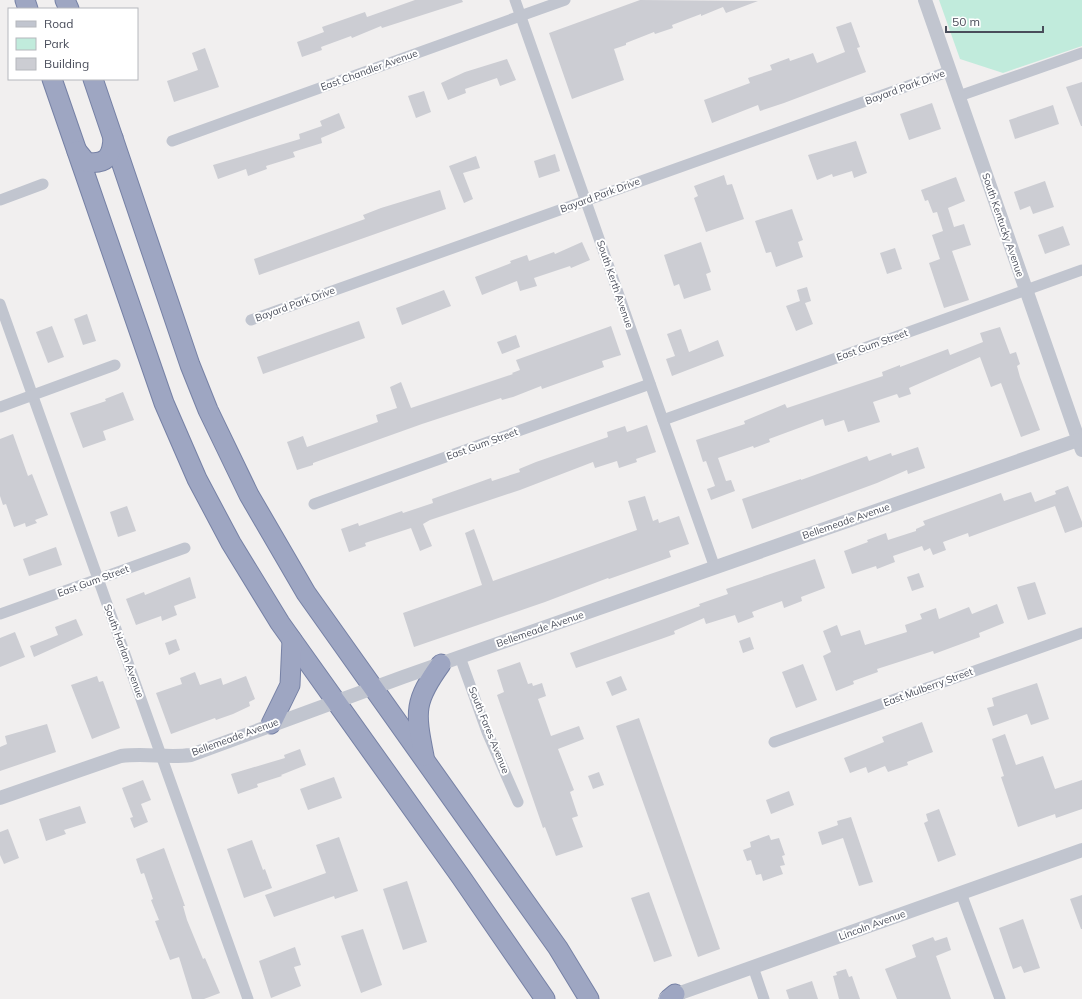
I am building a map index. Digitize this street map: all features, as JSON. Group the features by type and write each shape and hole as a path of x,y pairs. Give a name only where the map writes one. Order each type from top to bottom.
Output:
{"highway":[{"path":"52,80 161,396 197,479 231,544 292,640 519,961 544,999"},
{"path":"92,80 190,365 229,456 252,502 289,566 373,688 558,948 589,999"},
{"path":"77,151 86,162 100,162 107,158 112,152 113,138"},
{"path":"271,724 290,685 292,640"},
{"path":"426,763 418,720 418,710 426,684 441,664"},
{"path":"519,961 526,981 528,999"}],"street":[{"name":"South Kerth Avenue","path":"515,0 715,568"},
{"name":"East Chandler Avenue","path":"172,141 565,0"},
{"name":"South Kentucky Avenue","path":"925,0 1080,445"},
{"path":"959,96 1082,53"},
{"name":"Bayard Park Drive","path":"251,320 950,71"},
{"path":"0,200 43,184"},
{"name":"East Gum Street","path":"663,420 1082,270"},
{"name":"South Harlan Avenue","path":"0,304 248,999"},
{"path":"0,407 115,364"},
{"name":"East Gum Street","path":"314,504 650,384"},
{"name":"Bellemeade Avenue","path":"0,798 121,756 142,753 177,756 191,755 271,724 715,568 1080,445"},
{"name":"East Gum Street","path":"0,614 185,548"},
{"name":"East Mulberry Street","path":"774,742 1082,632"},
{"name":"South Fares Avenue","path":"460,657 488,732 518,802"},
{"name":"Lincoln Avenue","path":"669,997 1082,850"},
{"path":"961,893 1000,999"},
{"path":"753,967 764,999"}],"green space":[{"path":"939,0 1082,0 1082,46 1003,73 960,59"}],"building":[{"path":"415,0 462,0 463,2 382,28 381,26 352,38 351,36 321,47 322,50 302,57 297,42 324,32 322,27 365,12 367,17"},
{"path":"640,0 758,1 726,13 723,7 701,16 701,14 672,25 673,28 655,34 654,32 614,49 624,80 572,99 549,33"},
{"path":"851,22 860,47 857,48 866,72 760,111 758,105 712,123 704,100 750,83 748,78 772,70 770,65 789,58 790,61 813,53 817,63 845,52 836,27"},
{"path":"205,48 219,87 174,102 167,81 198,70 192,53"},
{"path":"507,59 516,80 500,86 497,78 465,89 466,93 448,100 441,83 465,72"},
{"path":"1082,82 1082,126 1081,126 1066,87"},
{"path":"424,91 431,112 416,118 408,96"},
{"path":"932,103 941,129 909,140 900,114"},
{"path":"1053,105 1059,124 1015,139 1009,120"},
{"path":"339,113 345,128 321,138 322,143 293,152 295,157 266,166 267,169 248,176 246,169 218,179 213,165 300,139 299,134 322,126 320,121"},
{"path":"856,141 867,173 854,178 852,171 833,177 832,174 817,180 808,155"},
{"path":"555,154 560,171 539,178 534,161"},
{"path":"476,156 480,168 463,173 473,199 464,203 449,166"},
{"path":"724,175 727,185 732,184 744,219 706,232 694,198 698,196 694,186"},
{"path":"956,177 965,201 948,208 954,227 964,224 971,245 952,251 969,300 944,308 929,263 940,259 932,235 943,231 937,212 933,213 928,200 925,201 921,190"},
{"path":"1045,181 1054,207 1033,214 1030,206 1020,210 1014,192"},
{"path":"440,190 446,209 259,275 254,259 365,219 363,215 381,208"},
{"path":"792,209 803,240 798,242 803,257 776,267 771,252 766,253 755,221"},
{"path":"1063,226 1070,245 1045,254 1038,235"},
{"path":"582,242 590,260 571,268 570,266 534,278 537,286 520,291 517,281 482,295 475,277 527,255 529,261 554,252 555,254"},
{"path":"701,242 711,272 706,274 711,290 684,299 679,284 674,286 664,255"},
{"path":"895,248 902,269 887,274 880,253"},
{"path":"807,287 811,301 805,303 813,324 796,331 786,306 800,301 797,290"},
{"path":"444,290 451,306 402,325 396,308"},
{"path":"87,314 96,341 83,345 74,319"},
{"path":"359,321 365,338 263,374 257,357"},
{"path":"52,326 64,357 48,363 36,332"},
{"path":"611,326 621,355 602,361 604,367 542,389 541,386 513,397 502,400 501,398 422,424 297,470 287,442 303,436 307,447 378,422 376,415 397,408 390,387 401,382 411,408 513,374 512,373 520,370 516,360"},
{"path":"1000,327 1010,354 1016,352 1020,364 1017,366 1020,377 1040,430 1021,437 1001,383 991,387 980,357 909,388 911,394 899,398 897,394 873,402 880,422 848,432 844,420 825,426 823,419 769,439 770,442 754,448 753,446 718,458 726,481 731,480 735,491 711,500 707,489 715,486 706,461 703,462 696,440 745,424 744,421 785,404 787,408 883,376 882,372 900,365 900,367 948,349 950,355 983,342 980,333"},
{"path":"681,329 689,352 718,340 724,356 672,376 666,359 675,356 667,334"},
{"path":"516,335 520,347 502,354 497,342"},
{"path":"123,392 134,420 103,431 106,440 83,448 70,413 106,401 105,399"},
{"path":"647,425 656,452 636,459 637,462 619,468 617,461 595,468 593,462 520,490 430,520 423,524 432,546 420,551 411,528 365,543 366,546 349,552 341,529 358,523 359,526 402,511 403,513 433,503 432,499 491,478 492,481 520,472 519,469 536,462 608,437 607,432 625,426 627,432"},
{"path":"13,434 28,476 32,474 48,515 35,520 37,523 26,527 25,523 14,527 6,504 3,505 0,496 0,439"},
{"path":"918,447 925,468 908,474 907,470 877,483 752,529 742,499 801,480 867,456 869,461 891,453 892,456"},
{"path":"1068,486 1082,522 1082,527 1065,533 1055,506 969,537 968,533 943,542 946,550 933,555 930,548 924,551 922,546 893,556 895,562 877,569 876,566 852,574 844,551 886,533 888,540 916,531 916,529 925,525 923,521 1001,493 1004,501 1031,492 1035,502 1056,494 1055,491"},
{"path":"645,496 653,521 658,519 659,523 679,516 689,544 669,551 671,557 414,647 403,613 482,585 465,533 474,529 493,581 637,530 628,501"},
{"path":"127,506 136,531 118,537 110,512"},
{"path":"56,547 62,565 29,576 23,559"},
{"path":"815,559 825,588 801,597 802,601 784,608 782,601 752,612 754,617 738,623 735,615 706,624 704,618 674,631 675,634 576,668 570,653 700,606 699,604 728,594 726,589"},
{"path":"919,573 924,587 912,591 907,577"},
{"path":"190,577 196,598 174,606 177,615 162,621 161,616 136,625 126,599 144,592 145,595"},
{"path":"1035,582 1046,614 1028,620 1017,587"},
{"path":"997,604 1004,623 979,633 980,637 934,654 933,651 877,669 878,672 853,681 854,684 836,691 823,656 831,652 823,631 837,625 841,636 860,630 865,645 907,632 905,625 922,619 920,614 936,608 939,619 969,607 972,614"},
{"path":"76,619 83,635 34,657 30,646 58,635 55,627"},
{"path":"15,632 25,657 0,667 0,638"},
{"path":"750,637 754,649 743,653 739,641"},
{"path":"176,639 180,650 169,655 165,643"},
{"path":"520,662 528,684 532,683 533,686 542,683 546,696 538,699 551,736 579,726 584,739 558,749 574,790 570,792 578,816 572,818 583,847 556,856 545,827 543,828 497,695 504,692 497,670"},
{"path":"803,664 817,700 796,708 782,672"},
{"path":"195,672 200,685 221,678 223,685 246,676 255,699 249,702 250,706 233,714 216,720 215,718 171,734 156,693 182,684 180,678"},
{"path":"97,676 99,682 103,681 120,728 92,739 71,685"},
{"path":"621,676 627,690 612,696 606,682"},
{"path":"1037,683 1049,719 1031,725 1027,714 993,726 987,708 994,706 992,698"},
{"path":"639,718 720,949 698,957 616,726"},
{"path":"922,722 933,752 907,762 908,765 888,772 885,766 868,773 866,767 850,773 844,758 884,742 882,737"},
{"path":"47,724 56,752 0,771 0,747 7,744 5,736"},
{"path":"1005,734 1016,765 1043,756 1055,789 1082,780 1082,809 1056,818 1055,814 1018,827 1001,777 1004,776 992,739"},
{"path":"300,749 306,765 281,775 282,776 257,784 258,787 238,794 231,774 285,758 284,755"},
{"path":"599,772 604,785 593,789 588,776"},
{"path":"334,777 342,798 308,810 300,789"},
{"path":"143,780 151,800 141,804 148,822 134,828 130,818 133,817 122,788"},
{"path":"789,791 794,805 771,814 766,800"},
{"path":"80,806 86,823 64,830 66,834 46,841 39,819"},
{"path":"939,809 956,855 938,862 924,823 928,821 926,814"},
{"path":"851,817 873,882 859,886 843,838 822,845 818,832 838,825 837,821"},
{"path":"8,829 19,858 4,864 0,855 0,832"},
{"path":"769,835 771,840 779,838 785,855 782,856 785,865 780,866 783,874 763,881 761,874 756,875 751,860 747,861 743,850 751,847 750,842"},
{"path":"339,837 358,891 335,899 334,896 274,917 265,895 326,873 316,845"},
{"path":"252,840 263,870 265,869 272,888 244,898 227,849"},
{"path":"164,848 185,906 183,906 187,920 203,959 205,958 220,993 204,999 192,999 179,957 170,960 155,921 159,920 151,900 153,899 144,873 141,874 136,859"},
{"path":"407,881 427,942 403,950 383,889"},
{"path":"649,892 672,956 654,962 631,898"},
{"path":"1082,895 1082,929 1081,929 1070,899"},
{"path":"1023,919 1040,968 1024,973 1021,966 1013,969 999,928"},
{"path":"363,929 382,985 361,993 341,936"},
{"path":"933,937 935,941 947,937 951,950 936,956 951,999 897,999 885,969 916,957 912,945"},
{"path":"295,947 301,965 294,967 301,986 271,998 259,961"},
{"path":"846,969 849,977 852,976 860,999 839,999 833,976 837,975 836,972"},
{"path":"812,981 818,999 789,999 786,990"}]}
